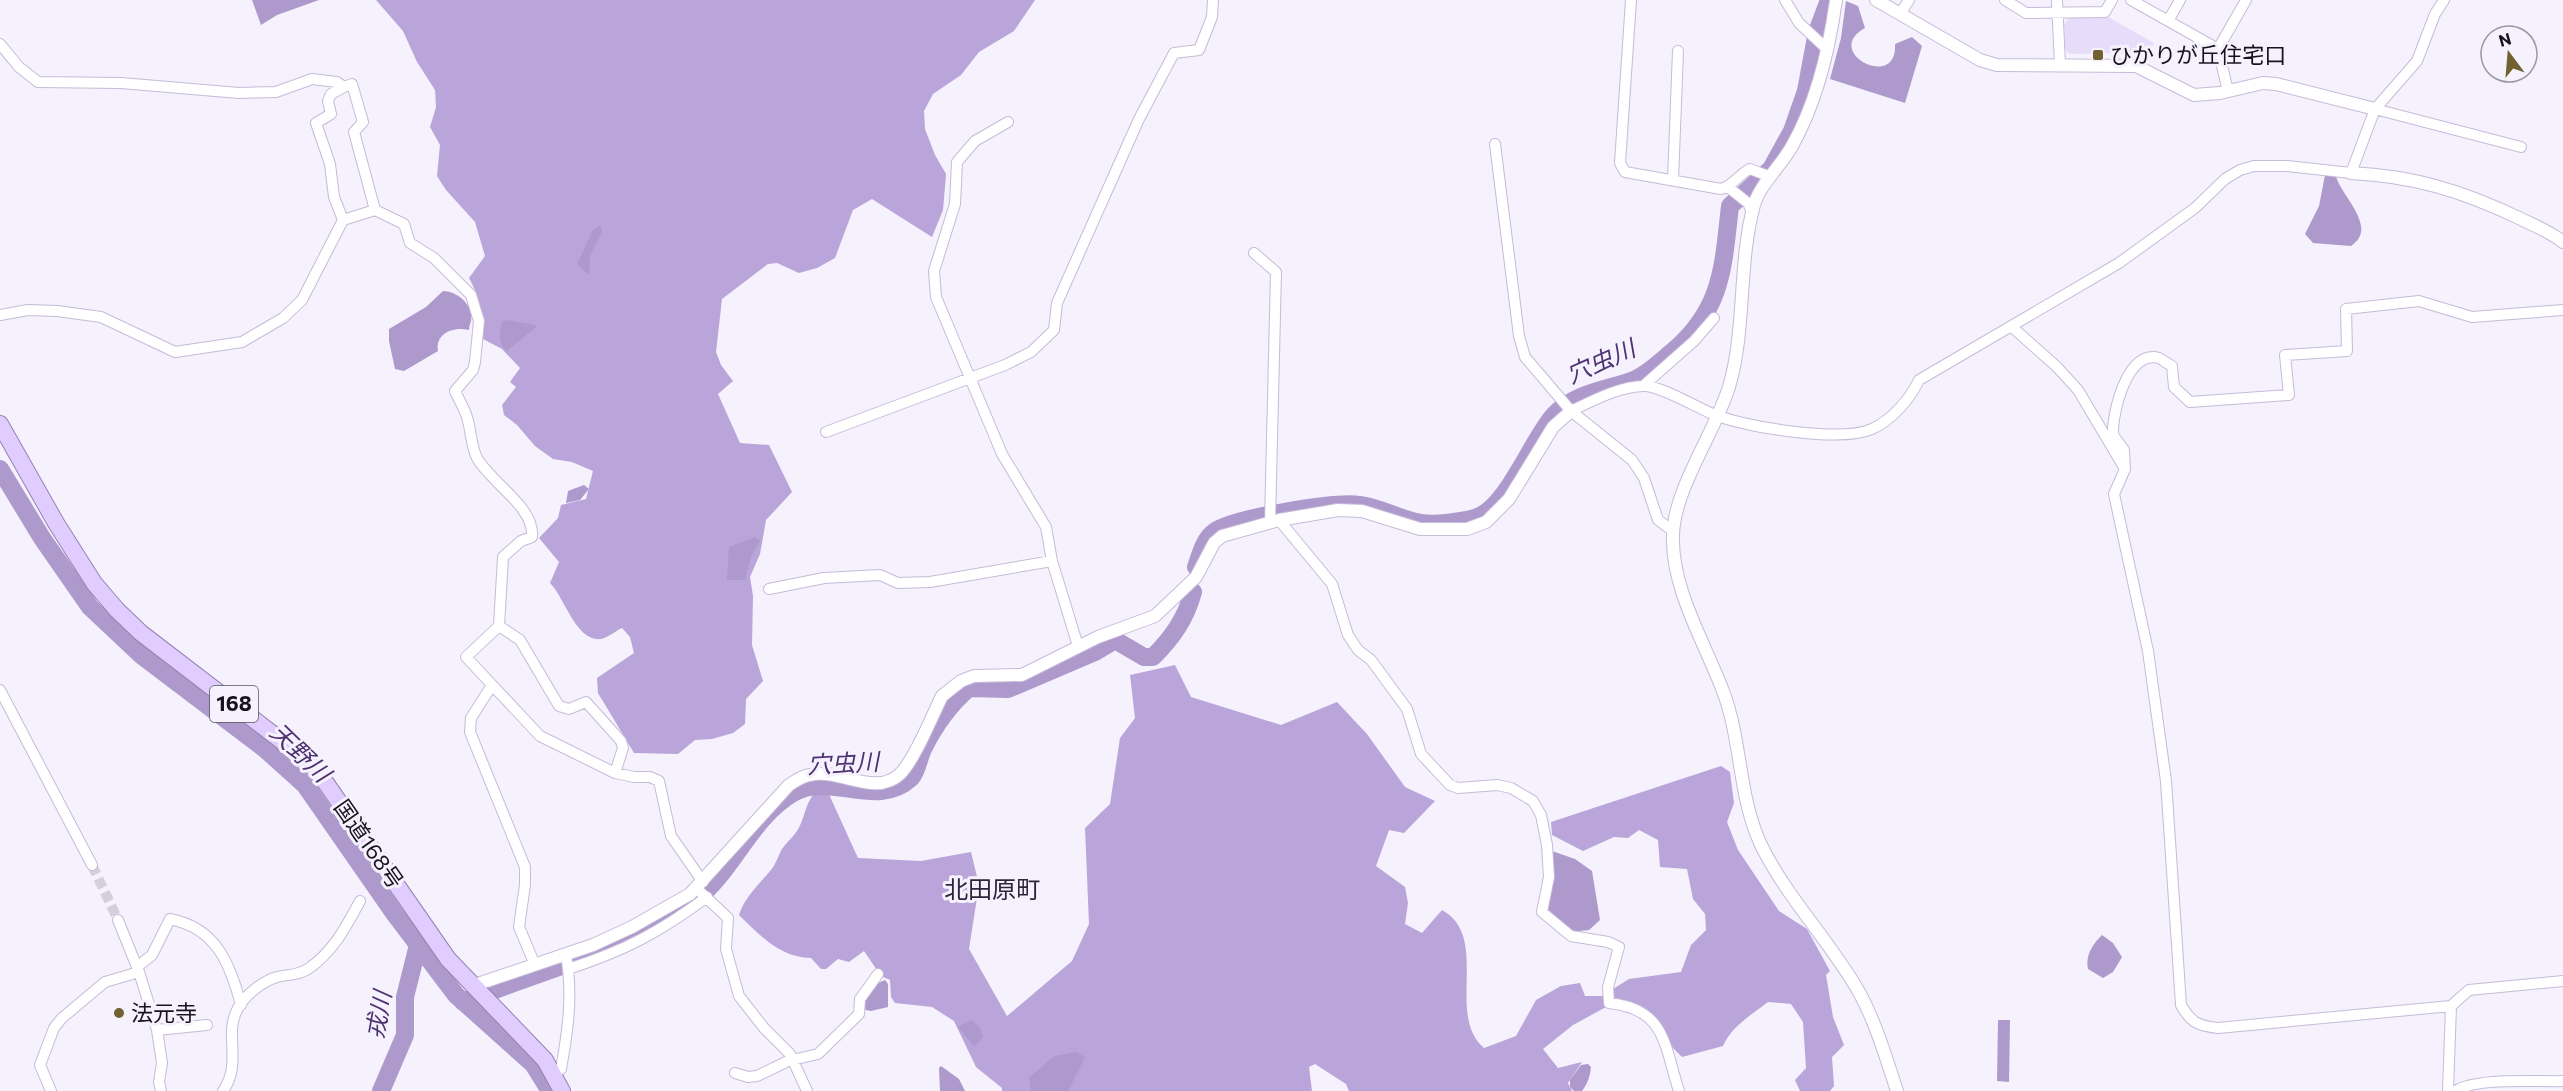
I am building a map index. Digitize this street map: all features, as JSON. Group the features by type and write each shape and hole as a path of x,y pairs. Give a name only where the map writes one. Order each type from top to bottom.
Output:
{"highway":[{"name":"国道168号","path":"0,424 94,584 141,633 303,758 321,776 448,959 545,1060 555,1074 562,1091"}],"street":[{"path":"826,432 1030,352 1054,330 1057,303 1139,119 1174,53 1199,50 1212,17 1213,0"},
{"path":"1631,0 1620,163 1625,172 1721,189 1728,187 1742,172 1750,169 1771,177"},
{"path":"1785,0 1799,23 1828,50"},
{"path":"1836,0 1828,50 1802,126 1755,202 1729,385 1685,489 1672,531 1673,554 1683,598 1702,637 1731,711 1740,753 1742,779 1754,830 1779,877 1858,991 1871,1016 1897,1091"},
{"path":"1876,0 1980,60 1997,65 2136,66 2194,94 2228,91 2263,83 2276,84 2521,147"},
{"path":"1900,15 1909,0"},
{"path":"2005,0 2026,13 2057,14 2105,12 2112,0"},
{"path":"2057,0 2060,65"},
{"path":"2131,0 2218,49"},
{"path":"2168,21 2180,0"},
{"path":"2228,91 2218,49 2246,0"},
{"path":"2351,173 2375,109 2417,61 2435,14 2444,0"},
{"path":"0,44 19,68 38,82 122,83 239,93 276,93 312,80 337,82 344,87"},
{"path":"1673,180 1678,51"},
{"path":"343,220 334,198 330,164 316,123 331,114 328,101 332,94 352,84 363,122 354,132 375,210"},
{"path":"1008,122 975,141 957,162 955,204 934,271 936,297 1002,454 1046,527 1052,561 1078,646"},
{"path":"1495,144 1519,336 1525,357 1571,411 1632,460 1644,478 1658,520 1672,531"},
{"path":"1643,386 1717,416 1794,433 1857,433 1872,429 1907,400 1919,380 2119,263 2194,208 2225,179 2254,165 2395,175 2474,196 2550,231 2563,242"},
{"path":"1728,187 1748,203 1752,213"},
{"path":"0,315 28,310 47,310 101,317 175,352 242,342 284,318 302,300 343,220 375,210 398,219 404,224 410,243 434,258 471,295 477,315 473,369 455,391 467,415 478,459 507,494 524,510 532,531 532,537 520,541 503,557 499,626 466,657 540,736 582,759 615,772 634,777 650,777 659,781 671,836 707,897 728,918 726,949 739,996 793,1060 807,1091"},
{"path":"1254,253 1276,272 1275,521 1332,584 1348,634 1358,650 1371,660 1407,709 1421,754 1450,785 1458,788 1504,786 1533,801 1541,815 1546,845 1548,877 1542,912 1552,923 1571,936 1608,942 1619,947 1608,987 1609,1003 1640,1009 1652,1019 1668,1055 1679,1091"},
{"path":"2563,310 2472,317 2419,301 2346,309 2347,351 2284,354 2289,395 2190,402 2174,387 2172,366 2160,358 2147,358 2135,367 2116,401 2113,435 2124,450 2125,469 2114,494 2148,651 2156,705 2166,782 2181,1005 2188,1017 2198,1026 2218,1028 2451,1006 2469,990 2563,981"},
{"path":"472,986 566,955 632,927 700,885 789,785 810,774 869,783 893,780 906,766 942,696 948,690 974,676 1022,675 1078,646 1155,616 1196,577 1214,543 1222,536 1275,521 1338,510 1362,511 1420,529 1474,527 1501,510 1554,427 1571,411 1592,401 1643,386 1694,341 1714,318"},
{"path":"2012,327 2057,367 2078,390 2125,469"},
{"path":"769,589 824,578 880,575 898,583 930,582 1052,561"},
{"path":"499,626 520,640 559,706 569,709 586,702 621,741 623,748 615,772"},
{"path":"492,685 471,718 470,732 525,867 519,927 535,965"},
{"path":"0,690 92,865"},
{"path":"568,969 609,956 661,931 707,897"},
{"path":"223,1091 230,1080 234,1041 231,1029 241,1005 266,982 279,977 296,975 310,968 337,942 360,901"},
{"path":"51,1091 40,1065 54,1028 62,1018 105,982 138,970 152,955 170,919 189,923 216,945 229,964 241,1005"},
{"path":"118,920 138,970 157,1030 162,1063 159,1082 161,1091"},
{"path":"555,1074 561,1069 570,1022 566,955"},
{"path":"735,1073 748,1077 757,1076 793,1060 818,1054 859,1014 860,999 878,974"},
{"path":"2448,1091 2451,1006"},
{"path":"157,1030 207,1025"},
{"path":"2455,1091 2461,1087 2492,1083 2563,1081"}],"shaded area":[{"path":"252,0 319,0 277,15 261,25"},
{"path":"376,0 1035,0 1014,31 979,52 961,75 933,94 924,111 925,129 935,155 946,174 943,210 932,237 872,199 853,210 835,258 817,268 799,273 777,263 768,264 722,299 716,352 721,365 733,381 718,394 740,443 769,445 792,492 766,520 760,554 750,577 753,596 752,645 763,681 746,699 745,724 733,733 712,739 695,740 678,754 634,753 598,693 597,678 634,653 630,637 622,628 601,639 592,638 578,627 550,583 559,562 539,538 558,518 561,505 586,499 593,471 572,462 553,459 535,446 517,425 504,415 502,405 516,387 510,382 520,368 502,349 483,339 480,307 469,278 485,256 475,222 446,190 437,176 440,145 430,127 436,107 435,90 417,62 403,31"},
{"path":"1846,1 1858,6 1865,28 1854,38 1852,47 1856,56 1865,63 1875,66 1885,65 1893,58 1895,44 1912,37 1922,46 1905,103 1830,79 1841,38"},
{"path":"2108,17 2154,43 2146,58 2128,53 2069,54 2065,49 2064,24 2069,18"},
{"path":"2335,173 2360,220 2359,238 2351,246 2313,243 2305,234 2319,206 2325,175"},
{"path":"600,225 602,232 590,255 589,275 577,264 593,230"},
{"path":"443,291 454,293 467,304 471,315 469,330 457,329 447,332 439,340 438,351 404,371 395,369 389,329 426,307"},
{"path":"506,320 536,327 507,351 500,338 502,322"},
{"path":"584,485 589,489 580,500 566,503 568,491"},
{"path":"755,537 760,541 751,556 745,580 727,580 729,547"},
{"path":"1175,665 1191,697 1281,725 1337,702 1367,734 1405,787 1435,801 1404,833 1389,830 1376,866 1405,887 1408,903 1405,924 1422,933 1442,910 1456,922 1464,938 1467,957 1468,1016 1473,1034 1484,1048 1516,1036 1536,1000 1561,986 1580,983 1585,996 1602,996 1629,979 1681,972 1691,945 1706,930 1705,914 1693,899 1687,869 1660,867 1658,840 1639,830 1628,838 1614,837 1583,851 1552,835 1551,822 1721,766 1730,772 1734,803 1727,822 1738,850 1779,911 1807,929 1830,971 1826,975 1833,1017 1844,1045 1832,1057 1834,1086 1830,1091 1800,1091 1795,1080 1806,1068 1803,1022 1791,1004 1768,1002 1737,1027 1723,1046 1682,1057 1665,1040 1660,1022 1641,1006 1619,1000 1573,1025 1543,1049 1558,1068 1582,1062 1568,1083 1572,1091 1349,1091 1346,1084 1315,1064 1309,1067 1312,1091 1002,1091 1002,1088 976,1067 954,1021 932,1007 895,1003 891,997 890,980 881,976 864,951 849,962 838,959 826,969 821,969 811,958 789,954 771,944 739,915 748,897 773,868 782,849 797,831 811,798 815,793 827,790 858,858 921,861 971,852 979,885 969,949 1007,1016 1072,961 1089,924 1085,828 1110,804 1120,738 1135,718 1130,675"},
{"path":"1552,851 1575,859 1592,871 1600,920 1589,930 1571,932 1546,911 1554,863"},
{"path":"2102,935 2113,943 2122,957 2113,972 2103,978 2088,969 2087,964 2090,950"},
{"path":"885,980 888,984 888,1007 871,1011 861,1009 869,991"},
{"path":"972,1020 981,1029 983,1037 974,1047 958,1027"},
{"path":"1998,1020 2010,1020 2009,1082 1997,1081"},
{"path":"1076,1052 1085,1057 1068,1091 1031,1091 1029,1078 1054,1056"},
{"path":"1588,1064 1591,1067 1586,1085 1582,1091 1574,1091 1570,1087 1570,1080 1581,1065"},
{"path":"941,1066 959,1079 965,1091 940,1091 939,1068"}],"waterway":[{"name":"穴虫川","path":"1196,567 1205,543 1214,532 1241,521 1262,516 1348,504 1384,511 1421,523 1448,523 1475,518 1487,512 1498,501 1546,426 1562,407 1582,396 1636,379 1672,352 1702,320 1718,286 1730,206 1771,169 1792,131 1806,91 1817,32 1829,0"},
{"name":"天野川","path":"0,469 42,538 90,607 141,655 265,749 305,785 394,913 456,995 533,1064 550,1091"},
{"name":"穴虫川","path":"463,1002 616,945 673,915 699,897 711,885 766,815 793,793 807,787 822,786 868,791 883,791 898,787 911,778 923,749 938,724 955,701 969,688 1008,689 1095,652 1115,640 1144,657 1153,657 1178,627 1193,592"},
{"name":"戎川","path":"381,1091 405,1035 405,997 418,945"}],"tunnel":[{"path":"92,865 118,920"}],"place":[{"name":"ひかりが丘住宅口","path":"2098,55"},
{"name":"法元寺","path":"119,1013"}],"district":[{"name":"北田原町","path":"992,890"}]}
